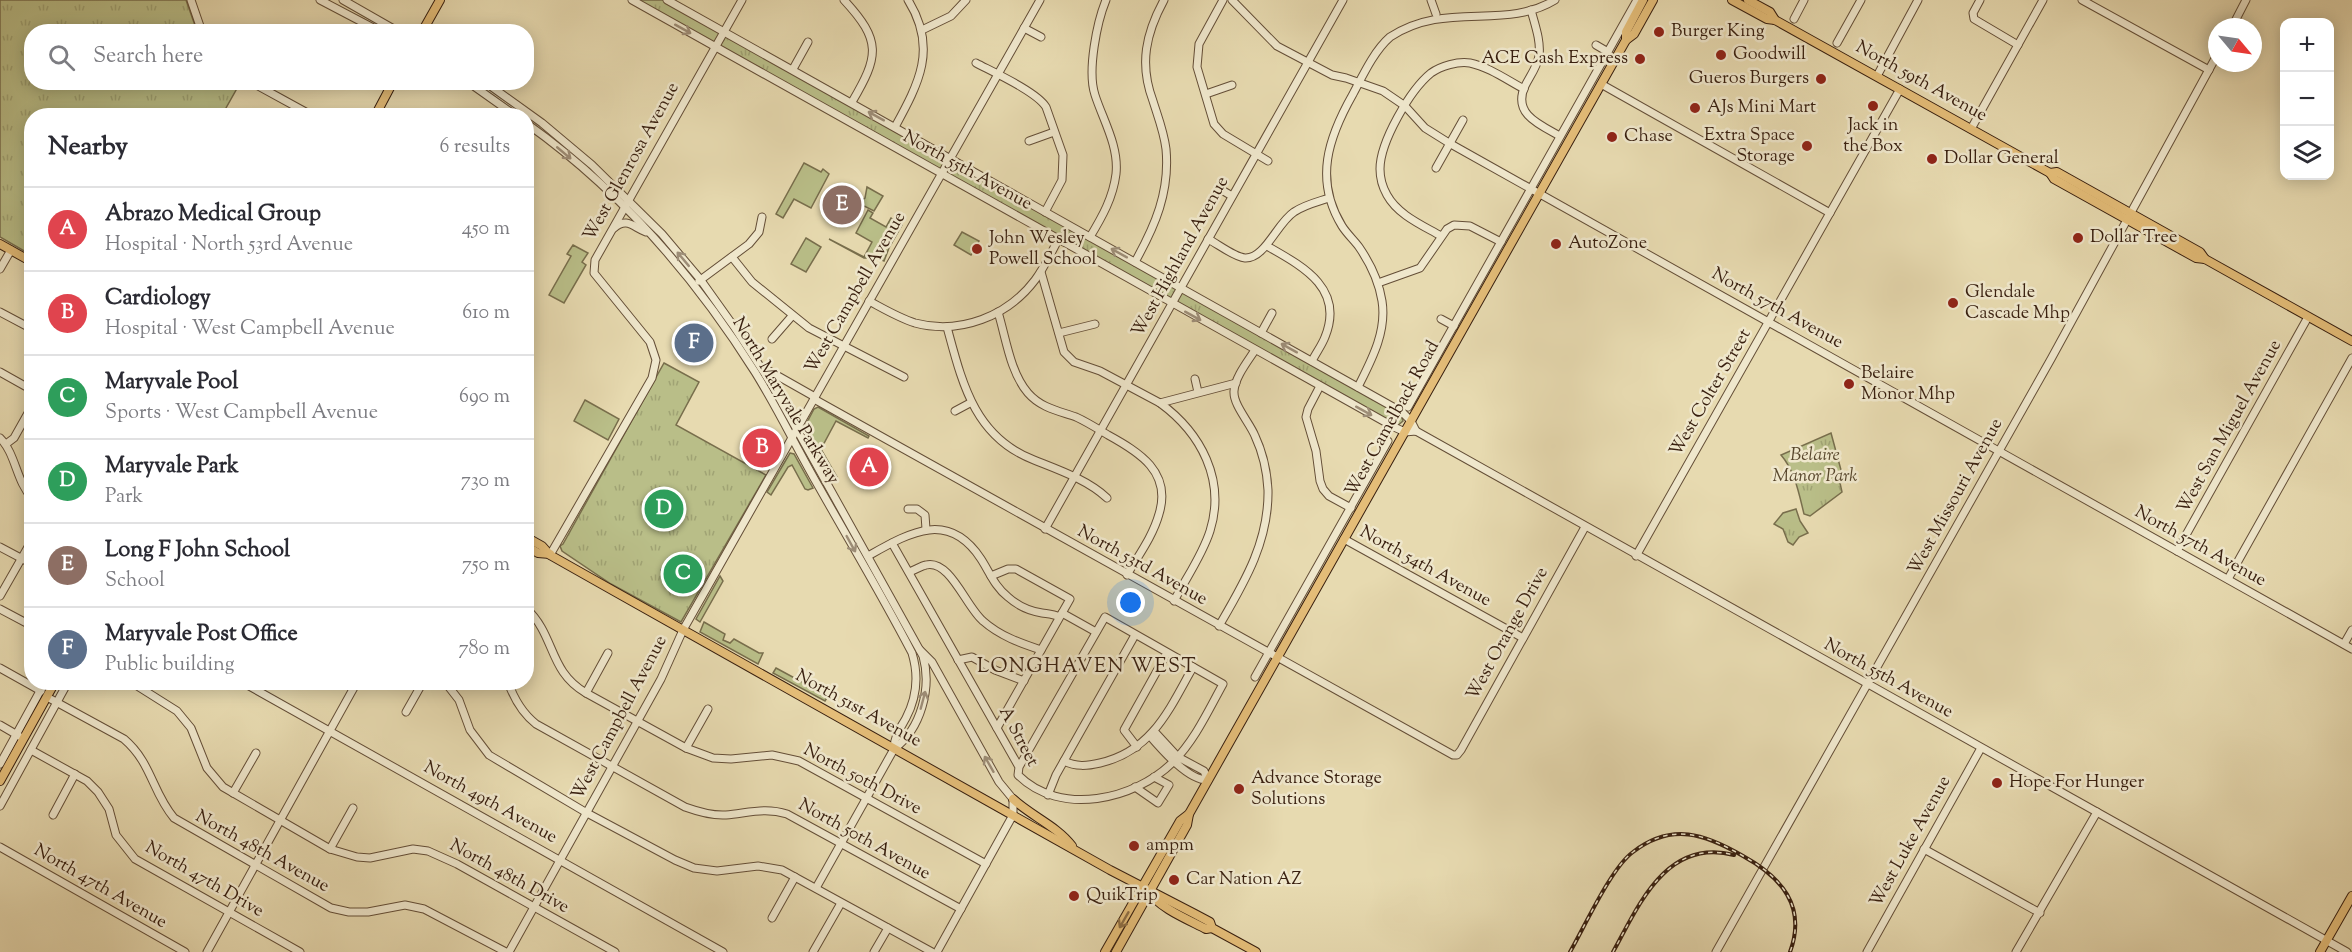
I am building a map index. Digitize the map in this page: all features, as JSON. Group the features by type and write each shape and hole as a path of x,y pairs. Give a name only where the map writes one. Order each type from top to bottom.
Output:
{"main road":[{"path":"426,24 440,0"},
{"name":"West Camelback Road","path":"1116,952 1180,821 1189,814 1626,40 1634,34 1653,0"},
{"name":"North 59th Avenue","path":"1732,0 1767,19 1775,20 2050,173 2057,172 2130,217 2200,252 2205,259 2352,341"},
{"name":"North 59th Avenue","path":"1748,0 1770,12 1775,20"},
{"name":"West Camelback Road","path":"1626,40 1626,32 1639,2"},
{"path":"379,108 389,90"},
{"path":"0,244 24,257"},
{"name":"North 51st Avenue","path":"534,542 550,555"},
{"name":"North 51st Avenue","path":"534,550 550,555 1146,890 1157,893 1210,922 1212,928 1256,952"},
{"path":"0,781 20,737 48,690"},
{"path":"1012,799 1029,814 1063,836 1076,851"},
{"name":"West Camelback Road","path":"1105,952 1146,890"},
{"path":"2320,952 2352,896"}],"street":[{"path":"191,0 199,24"},
{"path":"320,0 367,24"},
{"path":"343,0 385,24"},
{"name":"North 55th Avenue","path":"632,0 1172,304 1405,432"},
{"name":"West Glenrosa Avenue","path":"550,555 592,486 655,369 656,360 650,342 594,273 595,260 742,0"},
{"path":"844,0 862,19 872,46 870,69 852,102"},
{"path":"895,127 919,79 923,53 922,30 908,0"},
{"path":"922,30 951,16 966,0"},
{"name":"West Campbell Avenue","path":"508,952 661,680 683,630 1040,0"},
{"path":"1090,237 1111,197 1116,172 1115,150 1094,92 1093,58 1096,32 1106,0"},
{"path":"1135,262 1156,221 1165,187 1167,167 1163,131 1149,91 1145,67 1149,33 1164,0"},
{"path":"1223,0 1199,44 1197,67 1214,124 1223,134 1268,161"},
{"name":"North 57th Avenue","path":"1232,0 1277,46 1332,75 1377,88 1405,106 1425,128 1449,143 2352,649"},
{"name":"West Highland Avenue","path":"1045,529 1343,0"},
{"path":"1431,0 1436,14"},
{"path":"1358,387 1379,341 1383,302 1367,258 1343,227 1329,198 1326,170 1330,140 1341,114 1374,58 1389,38 1414,23 1436,14 1505,13 1532,10 1555,0"},
{"path":"1794,19 1804,0"},
{"path":"1837,43 1861,0"},
{"path":"1877,76 1918,0"},
{"path":"1980,0 1973,13 1974,19 2018,45"},
{"path":"1971,129 2043,0"},
{"path":"2082,0 2208,69"},
{"path":"2237,18 2246,0"},
{"name":"North 55th Avenue","path":"672,1 723,32 852,102 1402,412 1411,421 1416,431 1636,556 2347,952"},
{"name":"West Camelback Road","path":"1408,407 1560,136 1639,2"},
{"path":"1532,10 1539,49 1535,68 1524,89 1522,104 1527,116 1560,136"},
{"path":"1024,28 1041,37"},
{"path":"793,69 808,42"},
{"path":"1596,45 1608,52"},
{"path":"976,63 1043,102 1063,155 1062,180 1045,212"},
{"path":"1441,236 1406,216 1394,205 1382,182 1380,168 1385,143 1405,106 1432,73 1442,66 1456,64 1469,63 1524,89"},
{"name":"West Missouri Avenue","path":"1716,952 2130,217 2208,72"},
{"path":"1601,84 1830,213"},
{"path":"1206,94 1232,85"},
{"name":"West Colter Street","path":"1636,556 1900,89"},
{"path":"265,90 298,108"},
{"path":"479,90 505,108"},
{"name":"North Maryvale Parkway","path":"497,91 520,108"},
{"name":"North Maryvale Parkway","path":"534,119 557,136 628,199 700,279 771,383 920,650 927,677 925,696 918,716 902,743 894,748"},
{"path":"1436,168 1463,120"},
{"name":"North Maryvale Parkway","path":"534,130 585,171 650,234 723,324 763,386 908,646 915,664 917,678 912,707 894,739 894,748"},
{"path":"1029,141 1054,132"},
{"path":"1220,189 1232,196"},
{"path":"1208,239 1244,258 1257,256 1267,246 1277,228 1293,212 1329,198"},
{"path":"693,285 755,238 762,225 762,217"},
{"path":"612,229 625,222 650,234"},
{"path":"1378,283 1420,267 1447,229 1463,224 1501,243"},
{"path":"869,301 910,321 928,326 947,327 973,322 998,312 1021,296 1041,272 1058,240"},
{"path":"1267,246 1311,274 1320,283 1329,303 1329,323 1325,337 1312,361"},
{"path":"0,269 11,250"},
{"path":"732,257 752,282 814,332 904,377"},
{"path":"1041,272 1064,352 1070,359 1100,370 1160,404 1180,419 1200,444 1209,465 1214,488 1214,511 1209,533 1174,601"},
{"path":"0,312 24,325"},
{"path":"998,312 1015,371 1028,393 1047,407 1077,418 1134,450 1146,459 1154,471 1161,489 1161,506 1157,521 1127,575"},
{"path":"1261,333 1272,313"},
{"path":"772,339 792,316"},
{"name":"West San Miguel Avenue","path":"2177,551 2308,317"},
{"path":"1441,319 1454,326"},
{"path":"1059,333 1095,324"},
{"path":"947,327 970,403 991,430 1010,447 1032,460 1056,467 1107,498"},
{"path":"1219,626 1257,556 1264,532 1267,477 1262,454 1252,428 1235,399 1236,383 1255,350"},
{"path":"2228,579 2352,358"},
{"name":"North 53rd Avenue","path":"761,366 1268,654 1453,756 1457,755"},
{"path":"0,372 24,386"},
{"path":"1194,379 1198,392"},
{"path":"763,386 785,380"},
{"path":"1160,404 1236,383"},
{"path":"1320,386 1306,414 1319,450 1323,489 1329,496 1351,507"},
{"path":"955,411 970,403"},
{"path":"6,444 14,438 24,420"},
{"path":"1405,432 1416,431"},
{"path":"0,438 6,444 24,488"},
{"name":"West Camelback Road","path":"1255,677 1388,441"},
{"path":"804,461 822,484 828,486"},
{"path":"837,518 841,508"},
{"path":"908,509 917,509 925,514 926,529"},
{"name":"West Orange Drive","path":"1457,755 1585,526"},
{"path":"868,556 907,534 926,529 944,531 962,538 974,549 999,588 1019,605 1035,611 1061,615 1096,632"},
{"name":"North 54th Avenue","path":"1344,539 1523,638"},
{"name":"A Street","path":"892,543 1019,767 1018,775 1048,795 1088,800 1135,788 1154,777 1176,759 1194,736 1223,684 1193,668"},
{"path":"0,547 24,560"},
{"path":"1316,552 1324,556"},
{"path":"0,596 24,553"},
{"path":"909,572 927,564 942,567 949,572 974,613 984,622 1011,640 1041,650"},
{"path":"991,576 1008,569 1016,569 1070,599 997,729"},
{"path":"0,609 24,622"},
{"name":"North 50th Drive","path":"534,617 543,627 553,658 571,682 638,722 686,748 713,758 731,759 772,755 799,761 986,864"},
{"path":"1019,767 1105,617 1193,668 1152,734 1137,747 1116,758 1094,764 1075,766 1064,761"},
{"path":"2344,644 2352,630"},
{"path":"1048,795 1064,761 1135,634"},
{"name":"North Maryvale Parkway","path":"920,650 928,656 999,782 1012,799"},
{"path":"586,693 608,652"},
{"path":"1137,747 1124,730 1167,653"},
{"path":"958,660 972,657 995,670 1024,681"},
{"name":"North 48th Avenue","path":"0,668 24,682"},
{"path":"917,678 940,677"},
{"name":"North 48th Avenue","path":"37,690 124,739 135,748 150,771 164,807 174,818 255,866 331,908 349,912 368,912 405,905 424,909 508,952"},
{"path":"44,690 44,694"},
{"path":"0,806 64,690"},
{"name":"North 48th Drive","path":"144,690 177,711 191,728 202,759 211,775 233,793 330,849 370,858 413,849 428,851 457,864 615,952"},
{"name":"North 49th Avenue","path":"256,690 723,952"},
{"path":"207,952 353,690"},
{"path":"406,712 418,690"},
{"path":"451,690 459,700 471,730 489,755 587,813 693,868 717,871 758,866 782,870 932,952"},
{"name":"North 50th Avenue","path":"511,690 530,719 685,807 709,814 725,815 752,811 780,812 795,817 961,909"},
{"path":"686,748 708,709"},
{"path":"0,725 20,737 0,764"},
{"path":"1152,734 1199,781 1208,780"},
{"path":"816,888 894,748"},
{"name":"West Luke Avenue","path":"1867,952 1981,748"},
{"name":"North 47th Drive","path":"31,750 87,781 98,792 109,809 116,835 135,859 300,952"},
{"path":"233,793 256,753"},
{"path":"53,815 75,774"},
{"path":"1135,788 1158,803 1169,785 1154,777"},
{"path":"938,952 1013,815 1012,799"},
{"path":"330,849 352,808"},
{"path":"2016,952 2097,812"},
{"name":"North 47th Avenue","path":"0,847 184,952"},
{"path":"1924,849 2040,914"},
{"path":"771,918 795,877"},
{"path":"813,952 841,903"},
{"path":"874,952 888,928"}],"green space":[{"path":"0,0 186,0 195,24 24,24 24,90 236,90 226,108 24,108 24,251 0,237"},
{"path":"637,0 663,0 1375,400 1401,415 1403,421 1397,426"},
{"path":"804,163 821,172 823,169 829,174 811,208 794,199 783,218 776,214"},
{"path":"867,187 883,196 874,211 858,203 865,198"},
{"path":"868,210 873,213 870,218 886,227 891,218 902,225 884,261 877,258 864,258 829,239 864,257 872,242 856,233"},
{"path":"962,232 979,241 971,255 954,245"},
{"path":"806,238 821,247 806,272 791,264"},
{"path":"573,245 588,253 582,262 586,265 564,303 549,295 571,256 567,254"},
{"path":"664,363 699,382 676,425 766,475 681,622 611,584 562,551 560,546"},
{"path":"585,400 619,419 608,440 574,421"},
{"path":"818,407 869,436 868,438 836,421 821,449 837,477 832,480 804,428 814,409"},
{"name":"Belaire Manor Park","path":"1831,433 1844,481 1840,483 1842,492 1810,516 1804,514 1793,475 1781,455"},
{"path":"790,453 794,454 813,488 805,489 792,465 788,467 771,495 767,492"},
{"path":"1796,509 1808,533 1799,537 1793,545 1788,542 1783,529 1774,524 1783,513"},
{"path":"720,576 723,581 700,622 696,619"},
{"path":"704,622 725,634 723,640 730,643 734,639 763,653 758,664 700,632"},
{"path":"776,668 828,696 825,701 773,673"}],"water":[{"path":"668,558 689,570 693,564 699,568 689,585 661,570"}],"railway":[{"path":"1570,952 1607,884 1625,860 1647,843 1675,834 1702,837 1729,848 1757,864 1779,883 1793,907 1795,921 1790,952"},
{"path":"1613,952 1645,896 1658,879 1673,866 1690,856 1710,852 1734,855"}],"place":[{"name":"Burger King","path":"1659,32"},
{"name":"Goodwill","path":"1721,55"},
{"name":"ACE Cash Express","path":"1640,59"},
{"name":"Gueros Burgers","path":"1821,79"},
{"name":"Jack in the Box","path":"1873,106"},
{"name":"AJs Mini Mart","path":"1695,108"},
{"name":"Chase","path":"1612,137"},
{"name":"Extra Space Storage","path":"1807,146"},
{"name":"Dollar General","path":"1932,159"},
{"name":"Long F John School","path":"842,205"},
{"name":"Dollar Tree","path":"2078,238"},
{"name":"AutoZone","path":"1556,244"},
{"name":"John Wesley Powell School","path":"977,249"},
{"name":"Glendale Cascade Mhp","path":"1953,303"},
{"name":"Maryvale Post Office","path":"694,343"},
{"name":"Belaire Monor Mhp","path":"1849,384"},
{"name":"Cardiology","path":"762,448"},
{"name":"Abrazo Medical Group","path":"869,467"},
{"name":"Maryvale Park","path":"664,509"},
{"name":"Maryvale Pool","path":"683,574"},
{"name":"Hope For Hunger","path":"1997,783"},
{"name":"Advance Storage Solutions","path":"1239,789"},
{"name":"ampm","path":"1134,846"},
{"name":"Car Nation AZ","path":"1174,880"},
{"name":"QuikTrip","path":"1074,896"}],"district":[{"name":"LONGHAVEN WEST","path":"1087,667"}]}
